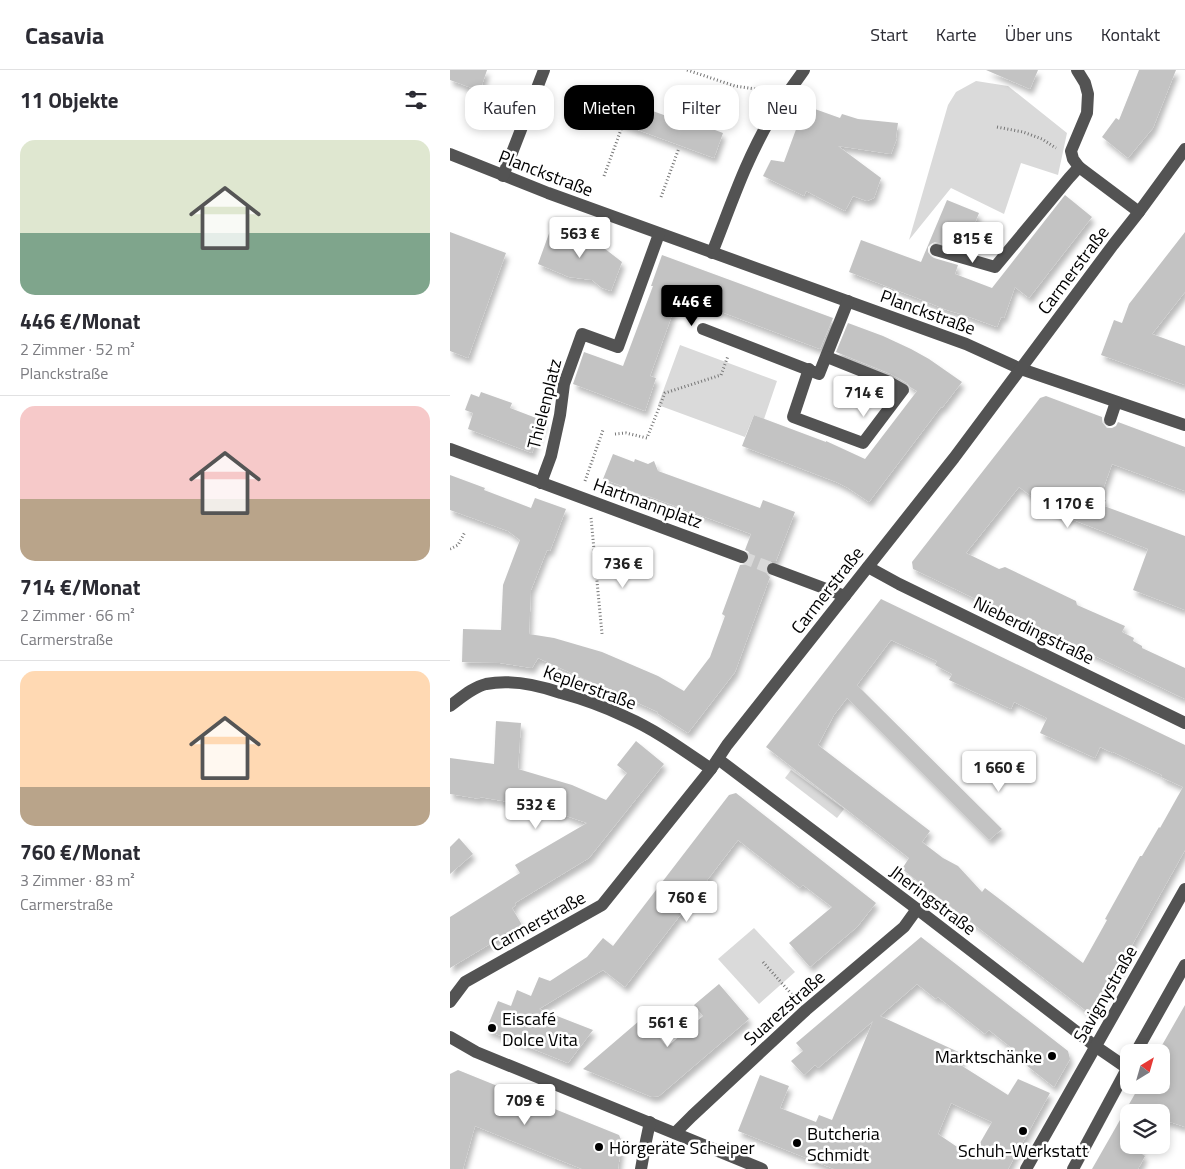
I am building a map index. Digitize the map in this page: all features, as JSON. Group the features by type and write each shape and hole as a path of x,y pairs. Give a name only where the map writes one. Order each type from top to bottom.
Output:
{"street":[{"path":"503,176 544,70"},
{"path":"793,85 804,70"},
{"path":"1077,70 1085,83 1088,94 1087,112 1071,151 1073,159 1079,167 1139,212"},
{"path":"712,253 742,178 764,130"},
{"name":"Carmerstraße","path":"450,1002 465,982 602,905 954,458 1185,149"},
{"name":"Planckstraße","path":"450,154 503,176 659,234 966,344 1021,369 1185,425"},
{"path":"936,250 994,268 1079,167"},
{"name":"Thielenplatz","path":"541,483 551,456 560,415 564,384 582,334 618,347 659,234"},
{"path":"703,329 819,374 848,301"},
{"path":"809,369 793,417 863,443 903,390 887,381 827,357"},
{"path":"1110,420 1116,402"},
{"name":"Hartmannplatz","path":"450,449 742,558"},
{"name":"Nieberdingstraße","path":"868,567 899,584 1185,722"},
{"path":"773,569 844,596"},
{"name":"Keplerstraße","path":"450,706 470,691 485,684 512,682 538,686 582,699 627,717 714,764"},
{"name":"Jheringstraße","path":"714,764 917,909 1095,1046 1120,1061"},
{"name":"Savignystraße","path":"1026,1169 1185,889"},
{"name":"Suarezstraße","path":"675,1133 806,1010 904,927 917,909"},
{"path":"1141,1044 1185,965"},
{"path":"450,1037 476,1052 762,1169"},
{"path":"1073,1169 1120,1081"},
{"path":"641,1169 650,1122"}],"path":[{"path":"687,70 735,86 749,88"},
{"path":"997,127 1023,132 1042,139 1066,155 1071,151"},
{"path":"604,176 621,130"},
{"path":"661,197 679,148"},
{"path":"615,434 626,433 647,438 665,393 721,375 725,365"},
{"path":"580,497 603,430"},
{"path":"591,513 602,634"},
{"path":"450,549 458,545 465,532"},
{"path":"763,962 806,1010"}],"shaded area":[{"path":"976,81 1008,86 1067,133 1058,175 1021,163 1004,214 951,188 909,240 948,105 956,92"},
{"path":"680,345 777,381 764,419 754,415 745,437 658,405"},
{"path":"791,770 844,809 837,818 785,778"},
{"path":"754,928 795,972 759,1004 718,959"}],"building":[{"path":"450,70 487,70 482,85 465,86 450,80"},
{"path":"986,70 1038,70 1030,89"},
{"path":"1139,70 1176,70 1153,128 1128,158 1102,137 1116,118 1119,120"},
{"path":"816,109 840,118 842,114 858,119 898,123 897,138 891,154 838,146 881,178 874,198 867,201 853,196 845,211 806,191 804,196 763,176 771,160 784,162 796,130 816,130"},
{"path":"654,111 664,115 664,130 715,130 723,133 714,158 638,130 654,130"},
{"path":"1065,195 1092,217 1029,298 1015,287 1004,318 1001,317 997,327 849,272 861,240 921,262 947,200 979,213 964,250 935,242 928,247 928,252 934,258 958,265 955,274 992,288"},
{"path":"551,228 581,235 599,248 600,245 622,262 611,291 602,288 592,280 569,277 538,264"},
{"path":"450,232 506,253 468,358 450,351"},
{"path":"1185,232 1185,292 1152,334 1185,346 1185,385 1101,355 1114,320 1122,323 1129,304"},
{"path":"662,255 833,318 820,349 679,296 650,376 656,378 645,411 573,384 584,352 623,366 653,286 651,286"},
{"path":"848,323 911,349 962,382 869,502 836,482 742,446 754,415 826,441 865,459 917,391 891,374 836,352"},
{"path":"481,392 512,403 510,408 544,421 532,453 468,429 473,413 465,410 471,394 479,397"},
{"path":"1046,396 1102,417 1102,422 1107,428 1116,426 1118,422 1185,447 1185,491 1112,464 1100,498 1106,500 1104,506 1185,536 1185,610 1133,590 1148,549 1053,512 1019,487 966,553 999,569 1005,567 1076,601 1077,605 1125,626 1122,632 1134,638 1133,641 1142,646 1142,648 1185,668 1185,699 913,569 912,562 1040,398"},
{"path":"613,454 634,462 635,459 648,464 654,461 658,471 760,508 763,500 795,512 776,561 771,561 766,566 765,571 770,577 735,672 688,733 658,712 538,658 532,668 500,663 462,662 463,629 501,630 503,585 520,540 508,531 450,510 450,475 531,508 535,498 566,509 550,551 547,550 531,590 529,634 554,638 602,652 658,676 684,691 710,657 725,616 722,614 740,565 747,564 750,559 749,552 745,550 751,534 647,497 603,479"},
{"path":"881,599 1185,745 1185,850 1096,1012 1089,1013 902,869 909,858 766,747","holes":["891,640 937,661 935,665 952,674 949,680 1011,709 1014,702 1047,718 1040,733 1095,758 1100,747 1162,775 1161,777 1183,787 1160,828 1142,856 1140,856 1083,963 985,888 982,892 958,866 943,858 922,842 930,831 818,745 834,715 847,698 989,840 1002,829 857,685"]},
{"path":"496,721 521,723 518,769 572,785 606,800 627,773 617,765 636,741 664,764 589,858 515,903 516,905 512,908 522,925 450,968 450,917 520,873 515,865 587,823 546,809 521,803 450,794 450,758 494,764"},
{"path":"736,793 876,903 857,927 810,967 789,943 832,907 803,885 800,888 738,840 625,987 603,970 539,1009 593,1030 568,1063 486,1030 498,1001 511,1006 517,990 531,996 539,977 550,981 587,957 603,938 613,946 729,795"},
{"path":"459,838 473,854 450,874 450,847"},
{"path":"921,937 1068,1051 1070,1059 1054,1087 1026,1065 1028,1061 989,1030 985,1034 938,997 936,999 917,984 880,1016 965,1055 959,1064 1008,1095 1018,1079 1050,1093 1008,1169 834,1169 738,1131 760,1075 789,1086 780,1108 816,1122 819,1115 832,1120 873,1021 818,1068 815,1065 804,1075 791,1061 803,1051 796,1043","holes":["951,1103 992,1122 972,1157 938,1134"]},
{"path":"719,984 749,1019 659,1096 652,1097 583,1069 639,1021 646,1021 667,1047 703,1016 694,1005"},
{"path":"1185,1005 1185,1127 1170,1122 1170,1104 1129,1104 1135,1094 1170,1094 1170,1044 1163,1044"},
{"path":"458,1070 619,1135 622,1142 618,1169 582,1169 475,1126 463,1169 450,1169 450,1074"},
{"path":"1120,1120 1120,1154 1142,1154 1145,1156 1138,1169 1092,1169"}],"tunnel":[{"path":"742,557 773,569"}],"place":[{"name":"Eiscafé Dolce Vita","path":"492,1028"},
{"name":"Marktschänke","path":"1052,1056"},
{"name":"Schuh-Werkstatt","path":"1023,1131"},
{"name":"Butcheria Schmidt","path":"797,1143"},
{"name":"Hörgeräte Scheiper","path":"599,1147"}]}
